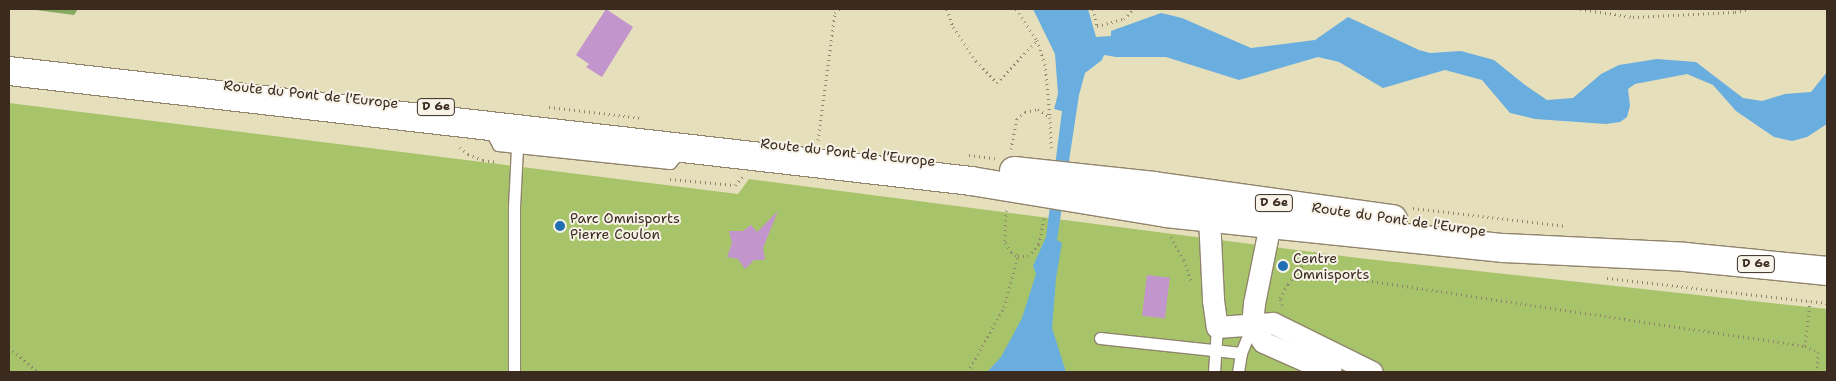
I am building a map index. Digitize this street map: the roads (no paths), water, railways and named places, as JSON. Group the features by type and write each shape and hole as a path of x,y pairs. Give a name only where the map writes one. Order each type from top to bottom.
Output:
{"main road":[{"name":"Route du Pont de l'Europe","path":"9,59 266,90 586,122 1144,185 1252,210 1504,248 1685,257"},
{"name":"Route du Pont de l'Europe","path":"9,71 971,182 1209,217 1252,210 1301,206 1685,257 1827,271"}],"street":[{"path":"1252,210 1254,303 1252,326 1263,342 1331,372"},
{"path":"1209,217 1213,300 1217,327 1273,323 1372,372"}],"lane":[{"path":"488,126 498,145 670,163 683,148"},
{"path":"514,372 514,207 517,147"},
{"path":"1238,372 1241,353 1252,326"},
{"path":"1214,372 1217,351 1217,327"},
{"path":"1100,338 1241,353"}],"water":[{"path":"1033,9 1088,9 1096,37 1111,36 1111,31 1161,13 1182,18 1251,48 1315,40 1348,17 1419,50 1430,53 1461,51 1494,60 1547,100 1573,98 1601,74 1619,65 1657,59 1696,62 1743,98 1762,101 1785,94 1811,92 1827,72 1827,124 1807,137 1792,141 1774,137 1736,111 1713,85 1687,74 1635,84 1628,89 1630,106 1627,117 1620,122 1606,124 1535,119 1510,113 1482,80 1445,70 1383,88 1339,62 1318,57 1239,80 1166,57 1116,57 1104,55 1102,60 1085,73 1079,95 1057,240 1062,243 1056,278 1052,328 1066,372 987,372 1001,357 1022,318 1036,274 1033,266 1046,237 1062,111 1054,109 1058,94 1055,54"}],"place":[{"name":"Parc Omnisports Pierre Coulon","path":"560,226"},
{"name":"Centre Omnisports","path":"1283,266"}]}
